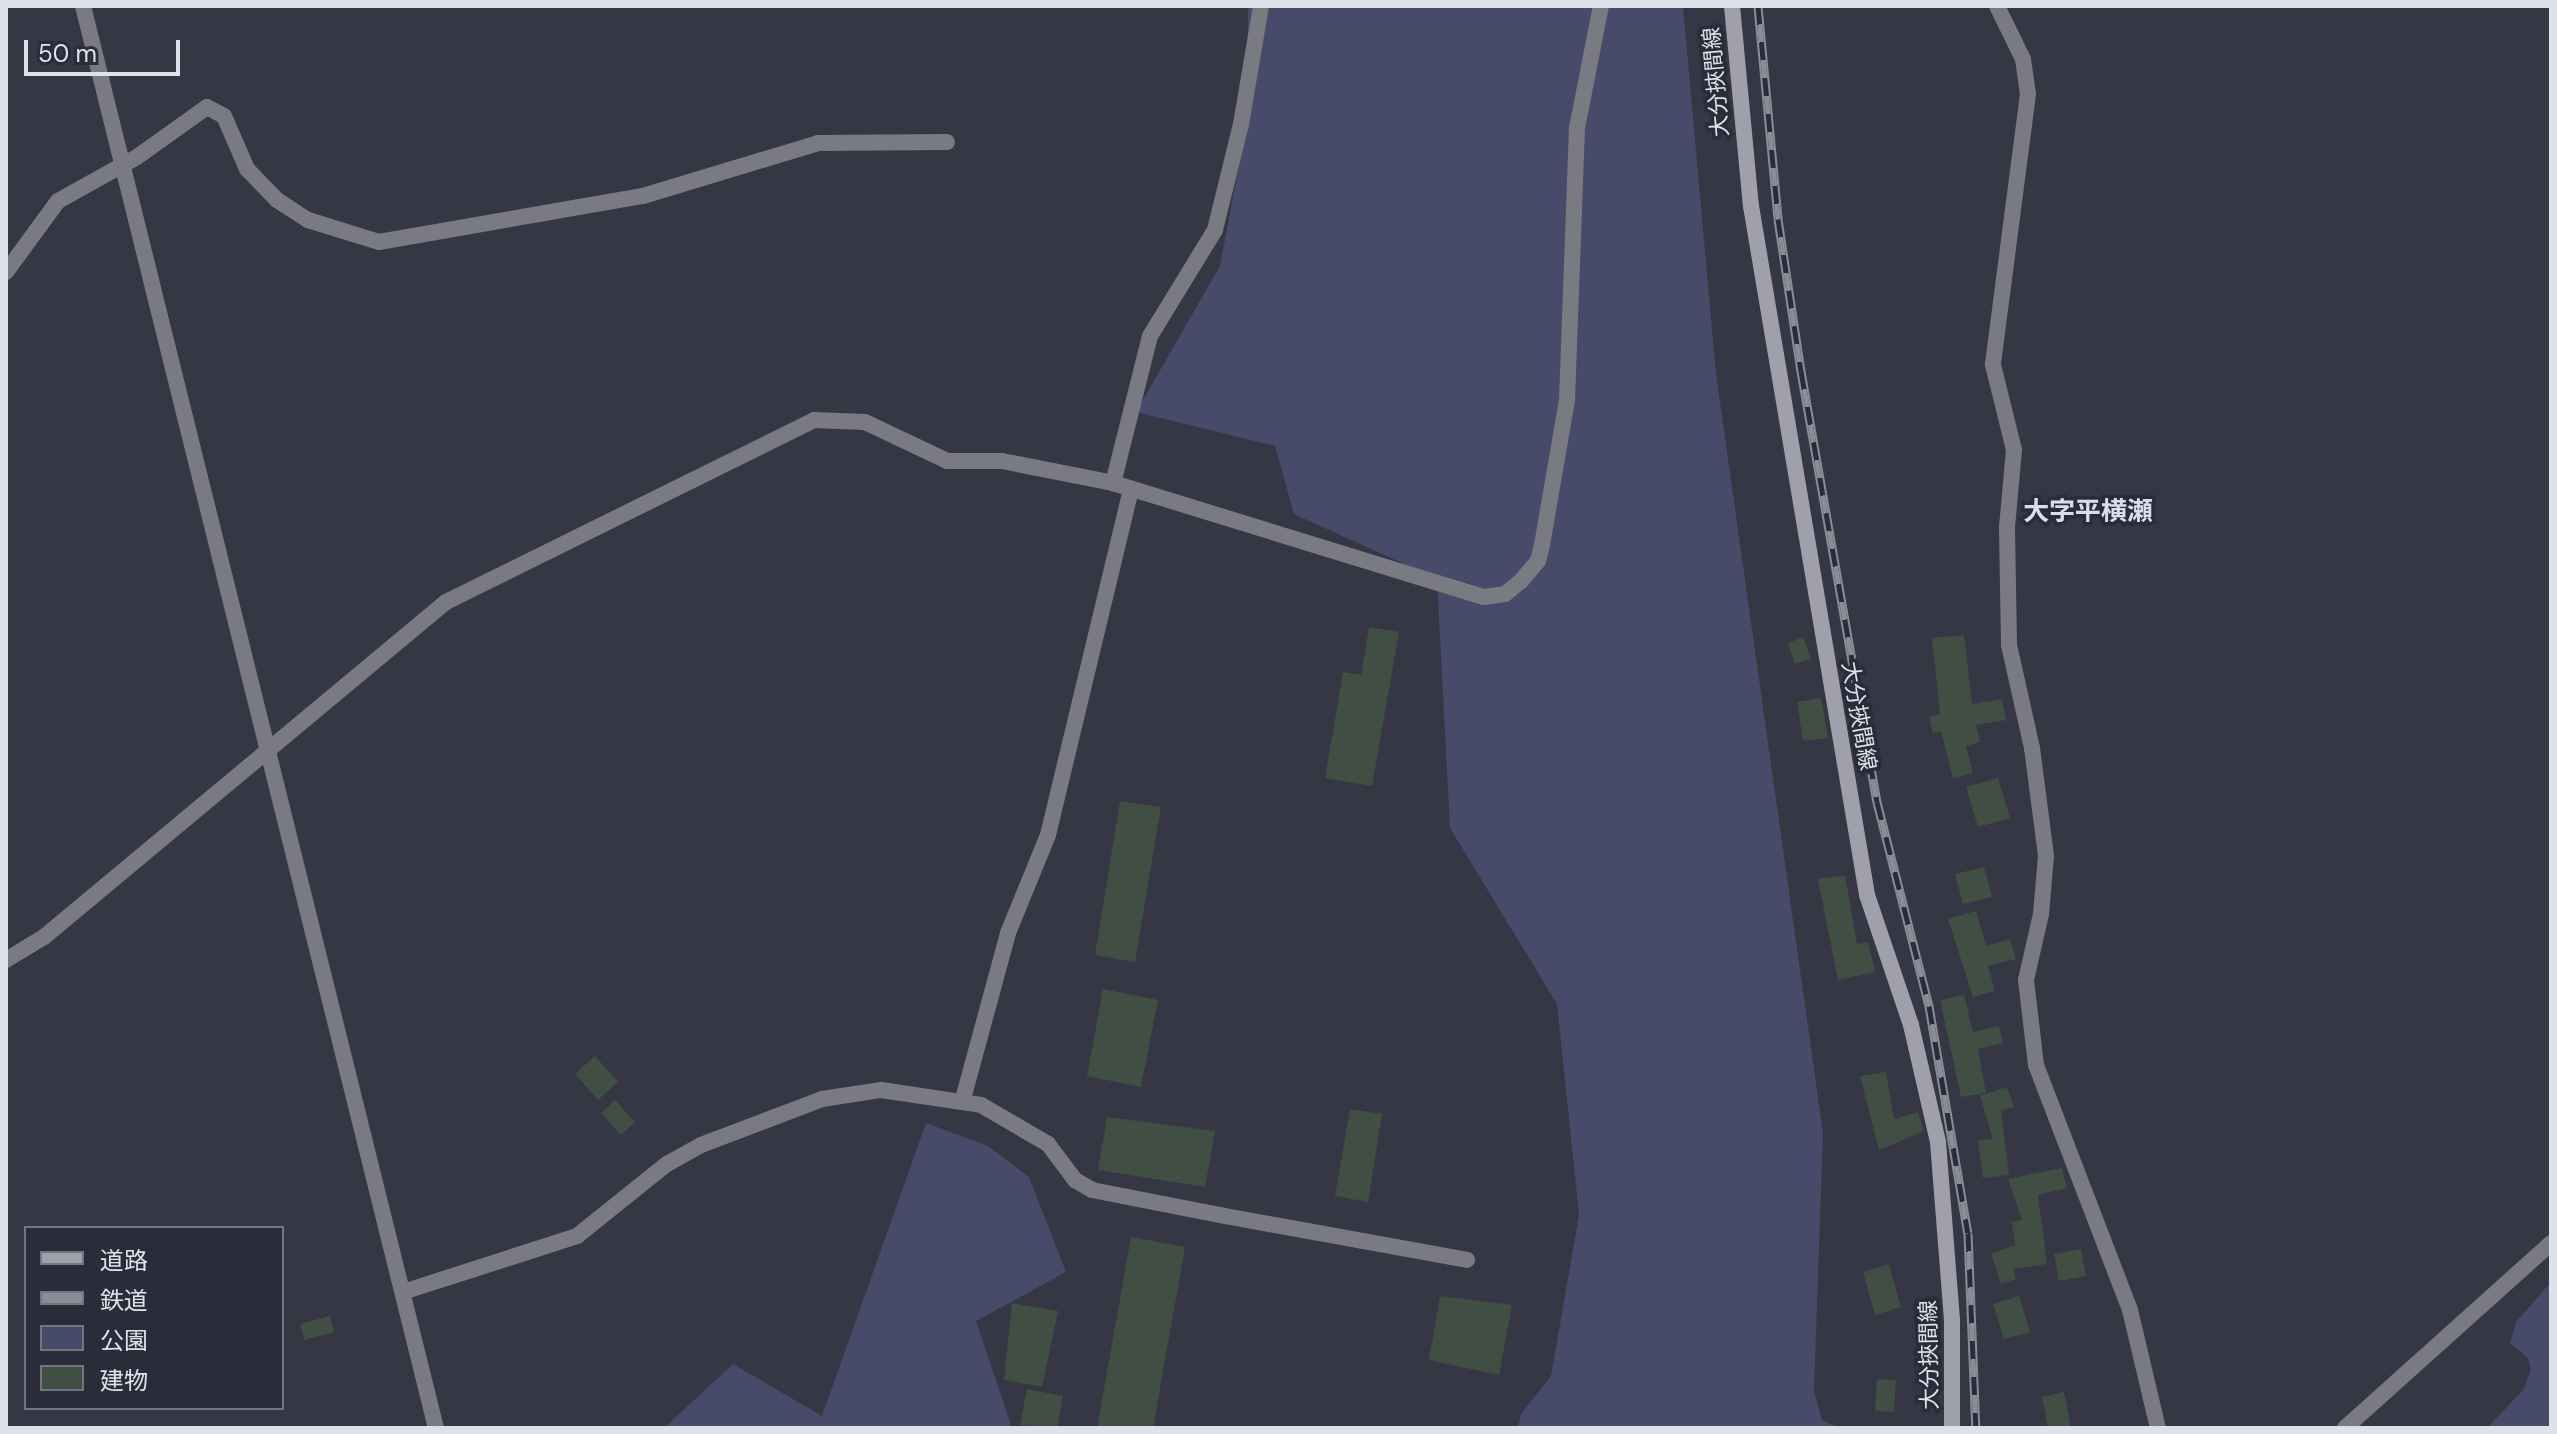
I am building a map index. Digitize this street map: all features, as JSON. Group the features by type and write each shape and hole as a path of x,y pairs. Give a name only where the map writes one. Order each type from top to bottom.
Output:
{"main road":[{"name":"大分挾間線","path":"1732,6 1751,206 1867,895 1911,1025 1938,1142 1952,1320 1952,1428"}],"street":[{"path":"83,6 406,1291 436,1428"},
{"path":"1113,483 1150,336 1215,230 1241,124 1261,6"},
{"path":"6,960 44,937 446,602 814,420 865,422 947,461 1002,461 1113,483 1484,597 1505,594 1532,570 1542,545 1566,412 1577,128 1601,6"},
{"path":"1997,6 2023,59 2028,94 1993,365 2014,450 2007,527 2011,665 2032,748 2046,856 2041,914 2026,980 2036,1065 2130,1310 2158,1428"},
{"path":"6,272 51,208 123,165 199,110 214,108 224,116 247,169 277,200 308,220 389,242 643,196 818,143 947,142"},
{"path":"963,1099 1008,933 1048,835 1131,489"},
{"path":"406,1291 577,1236 682,1155 822,1099 881,1090 963,1099 1041,1139 1075,1180 1092,1190 1467,1260"},
{"path":"2345,1428 2551,1243"}],"green space":[{"path":"1248,6 1683,6 1716,374 1823,1133 1814,1391 1822,1420 1840,1428 1518,1428 1521,1414 1551,1376 1579,1215 1557,1004 1450,828 1437,579 1294,514 1275,446 1136,412 1220,266 1248,116"},
{"path":"926,1123 988,1146 1029,1177 1066,1272 976,1321 1012,1428 664,1428 733,1364 822,1416"},
{"path":"2551,1282 2551,1428 2487,1428 2524,1389 2531,1369 2528,1358 2510,1343 2516,1322"}],"building":[{"path":"1369,627 1399,632 1372,786 1325,778 1343,672 1361,675"},
{"path":"1964,635 1972,704 2002,699 2006,720 1976,725 1980,742 1966,746 1973,773 1953,779 1941,731 1933,733 1929,717 1940,714 1932,638"},
{"path":"1803,637 1811,659 1795,664 1788,643"},
{"path":"1821,698 1828,738 1803,741 1797,702"},
{"path":"1998,778 2010,818 1978,827 1966,787"},
{"path":"1120,801 1161,807 1135,962 1095,955"},
{"path":"1984,867 1992,897 1963,904 1955,874"},
{"path":"1845,875 1857,944 1868,942 1875,972 1838,980 1818,879"},
{"path":"1976,911 1986,946 2010,939 2016,959 1988,966 1995,991 1973,997 1948,919"},
{"path":"1103,989 1158,1000 1141,1087 1087,1076"},
{"path":"1964,995 1973,1032 1999,1026 2003,1043 1978,1049 1986,1093 1961,1097 1940,1000"},
{"path":"595,1056 618,1082 598,1100 575,1074"},
{"path":"1886,1072 1894,1119 1918,1112 1924,1131 1879,1150 1860,1076"},
{"path":"2007,1087 2014,1107 2001,1111 2009,1175 1983,1178 1978,1140 1993,1139 1980,1096"},
{"path":"615,1100 635,1122 621,1135 601,1113"},
{"path":"1350,1109 1382,1114 1368,1202 1335,1196"},
{"path":"1107,1117 1215,1131 1205,1187 1098,1170"},
{"path":"2062,1168 2067,1188 2038,1195 2047,1264 2013,1269 2016,1279 2001,1284 1991,1254 2015,1245 2012,1222 2022,1220 2008,1179"},
{"path":"1131,1237 1185,1247 1153,1428 1097,1428"},
{"path":"2081,1249 2086,1276 2059,1281 2054,1254"},
{"path":"1889,1264 1901,1307 1875,1315 1863,1272"},
{"path":"1440,1296 1512,1305 1499,1375 1429,1360"},
{"path":"2019,1296 2030,1332 2004,1339 1993,1304"},
{"path":"1012,1303 1058,1311 1042,1387 1004,1380"},
{"path":"330,1316 334,1332 304,1340 300,1324"},
{"path":"1877,1379 1896,1380 1894,1412 1875,1411"},
{"path":"1027,1389 1063,1396 1057,1428 1020,1425"},
{"path":"2064,1392 2071,1428 2048,1428 2042,1397"}],"railway":[{"path":"1758,6 1778,219 1801,371 1877,802 1929,1006 1968,1233 1976,1428"}],"district":[{"name":"大字平横瀬","path":"2088,512"}]}
